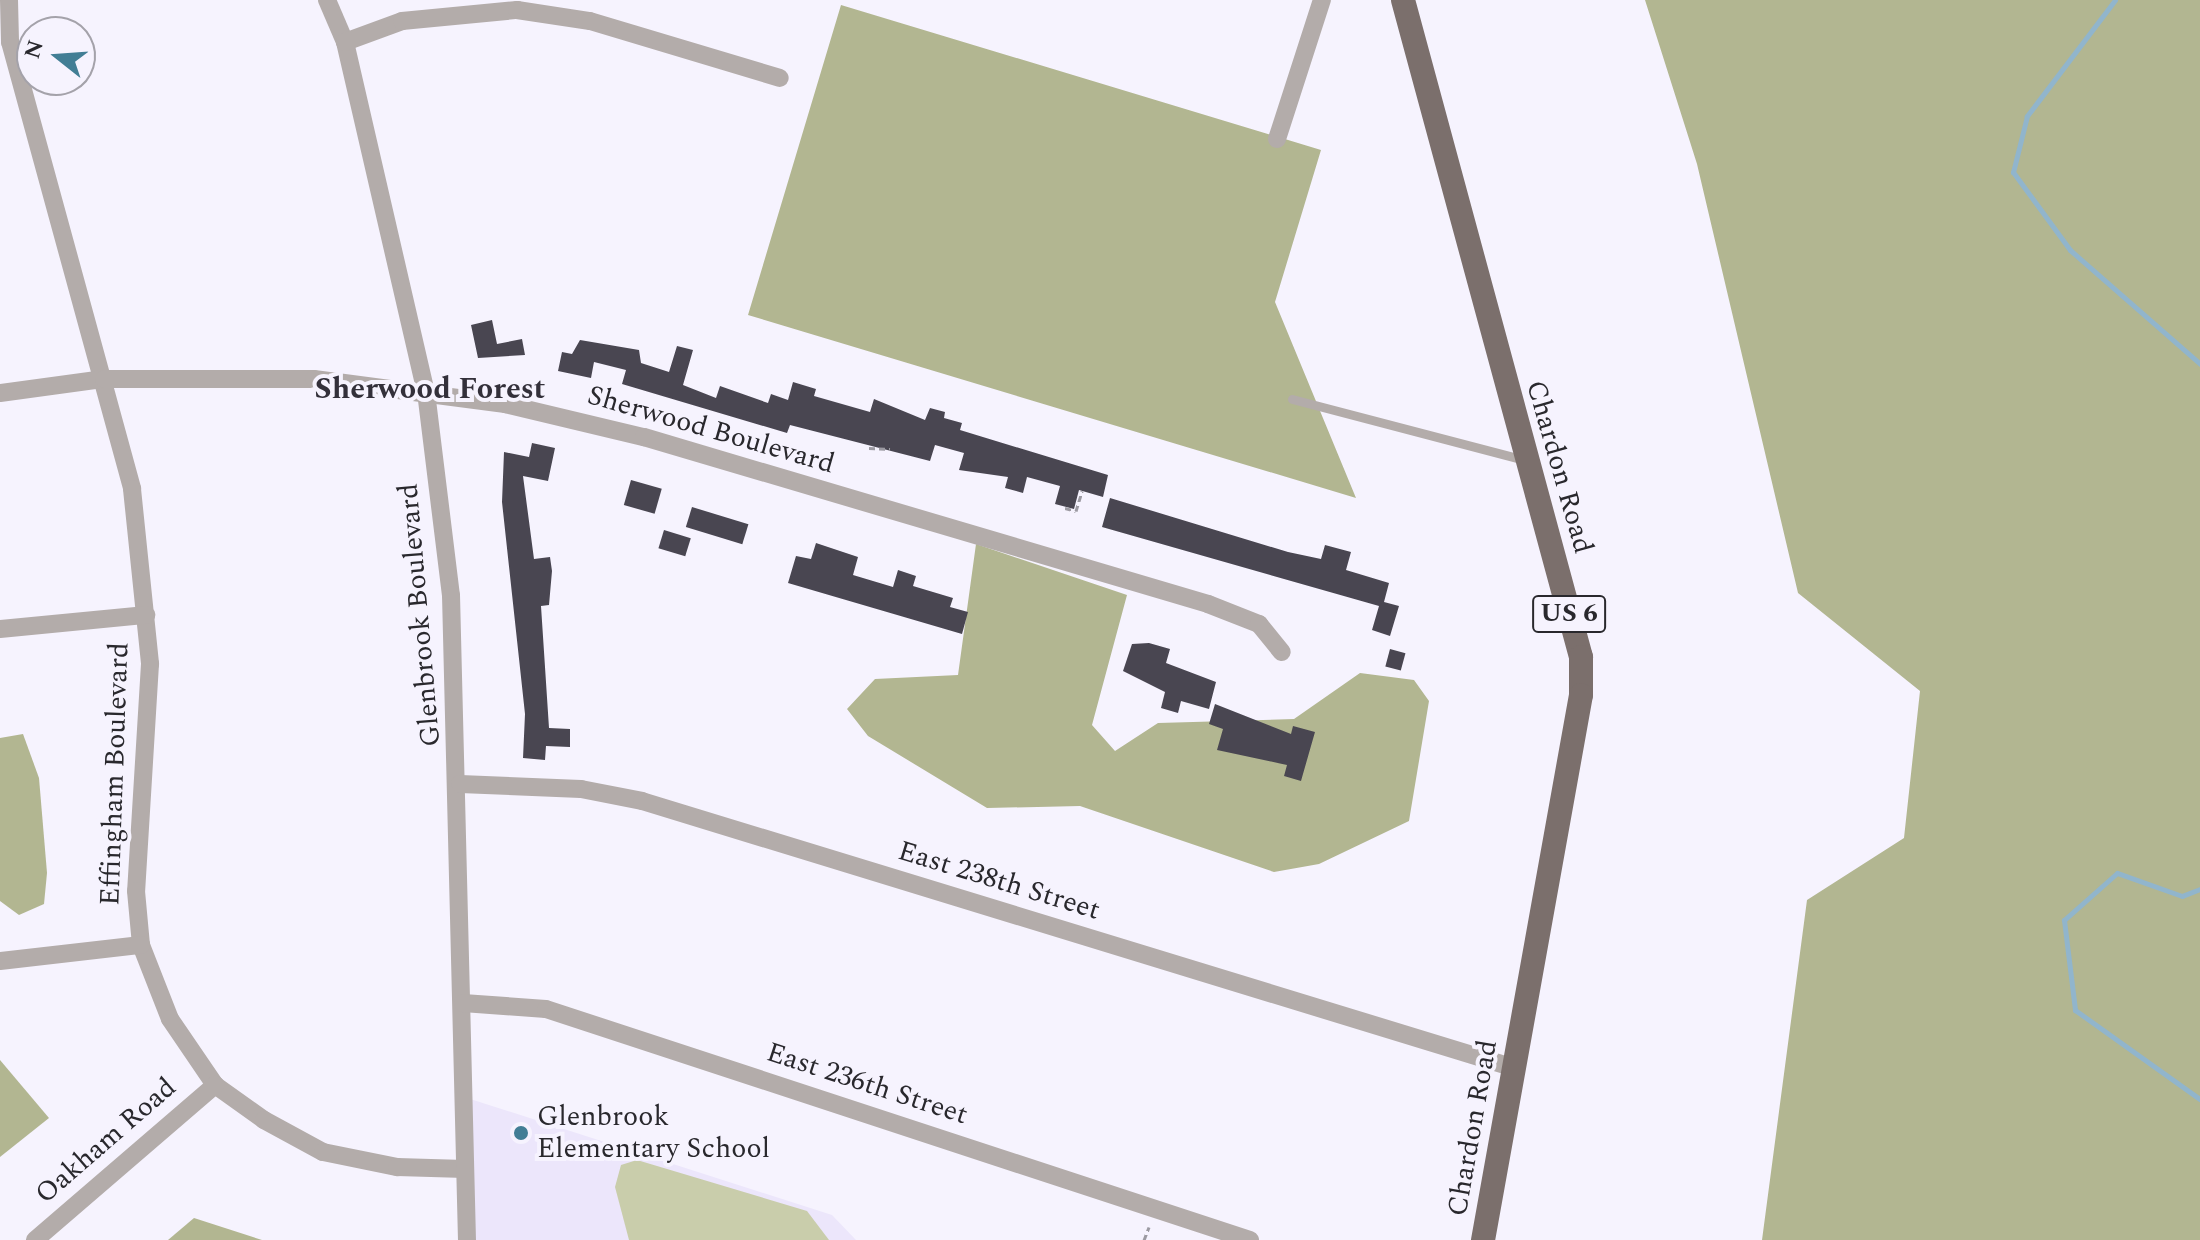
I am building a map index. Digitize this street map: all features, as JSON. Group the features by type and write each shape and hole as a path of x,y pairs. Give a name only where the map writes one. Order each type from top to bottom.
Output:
{"main road":[{"name":"Chardon Road","path":"1403,0 1525,460 1581,657 1581,695 1483,1240"}],"street":[{"name":"Effingham Boulevard","path":"9,0 10,42 132,489 150,664 136,891 141,945 170,1019 215,1085 323,1152 397,1167 465,1169"},
{"name":"Glenbrook Boulevard","path":"327,0 345,42 426,392 451,595 460,784 467,1240"},
{"path":"1277,139 1322,0"},
{"path":"345,42 402,21 517,10 590,21 780,78"},
{"name":"Sherwood Boulevard","path":"0,393 104,379 314,379 426,392 644,437 1198,601 1251,619 1282,652"},
{"path":"0,629 146,615"},
{"name":"East 238th Street","path":"460,784 581,789 642,801 1515,1068"},
{"path":"0,961 141,945"},
{"name":"East 236th Street","path":"463,1003 546,1009 1250,1240"},
{"name":"Oakham Road","path":"35,1240 215,1085"}],"lane":[{"path":"1292,399 1525,460"}],"path":[{"path":"869,448 890,449"},
{"path":"1065,508 1076,511 1082,491"}],"shaded area":[{"name":"Glenbrook Elementary School","path":"464,1097 832,1215 856,1240 467,1240"}],"green space":[{"path":"1645,0 2200,0 2200,1240 1762,1240 1807,900 1904,838 1920,691 1798,593 1697,164"},
{"path":"841,5 1321,150 1275,302 1356,498 748,315"},
{"path":"976,544 1127,595 1092,725 1115,751 1158,723 1294,719 1360,673 1414,680 1429,701 1409,821 1319,864 1274,872 1080,806 987,808 868,736 847,709 875,679 958,675"},
{"path":"23,734 39,778 47,873 44,904 19,915 0,901 0,738"},
{"path":"0,1060 49,1118 0,1157"},
{"path":"637,1160 807,1211 829,1240 629,1240 615,1187 621,1165"},
{"path":"194,1218 262,1240 168,1240"}],"building":[{"path":"492,320 497,344 522,339 525,355 478,358 471,325"},
{"path":"580,340 639,350 641,363 669,372 677,346 693,350 683,385 716,398 720,386 768,403 771,394 788,400 793,382 816,389 814,396 870,412 874,399 925,420 930,408 945,412 944,418 962,423 960,430 1108,475 1103,497 1079,490 1074,509 1055,504 1060,486 1027,477 1023,493 1005,488 1008,477 959,470 964,453 935,445 930,461 790,425 787,433 622,384 626,370 594,362 591,378 558,371 562,352 572,354"},
{"path":"532,443 555,448 548,481 523,476 534,559 550,557 552,571 549,605 541,606 549,728 570,729 570,747 546,746 545,760 523,758 525,714 502,502 504,452 529,457"},
{"path":"631,480 662,489 655,514 624,505"},
{"path":"1110,498 1288,552 1321,559 1325,545 1351,552 1346,570 1389,583 1384,602 1399,606 1390,636 1372,630 1379,606 1102,527"},
{"path":"692,507 748,524 742,544 686,527"},
{"path":"664,530 691,538 685,556 658,548"},
{"path":"816,543 858,557 853,575 893,587 898,570 916,576 913,586 953,598 950,607 968,612 962,634 788,583 796,556 811,559"},
{"path":"1149,643 1170,649 1166,663 1216,682 1209,709 1181,701 1178,713 1161,708 1165,692 1123,671 1132,644"},
{"path":"1390,649 1405,653 1401,671 1385,666"},
{"path":"1215,704 1291,734 1293,726 1315,732 1301,781 1284,776 1287,765 1217,750 1223,729 1209,724"}],"waterway":[{"path":"2115,0 2027,116 2013,172 2070,250 2200,364"},
{"path":"2200,889 2182,896 2117,873 2064,920 2075,1010 2200,1099"}],"place":[{"name":"Glenbrook Elementary School","path":"521,1133"}],"district":[{"name":"Sherwood Forest","path":"430,389"}]}
